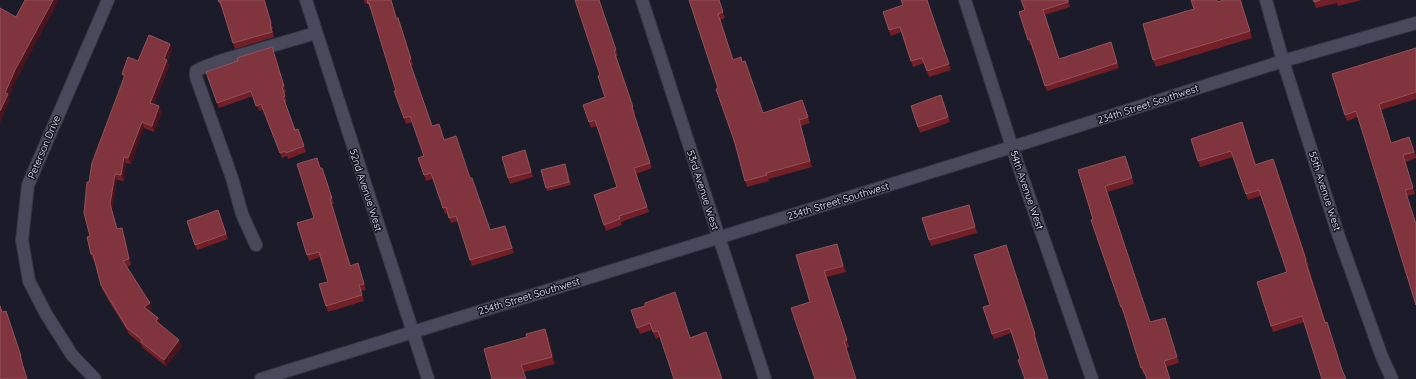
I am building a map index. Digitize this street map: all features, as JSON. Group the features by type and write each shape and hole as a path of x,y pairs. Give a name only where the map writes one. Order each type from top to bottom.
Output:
{"street":[{"name":"Peterson Drive","path":"94,379 72,355 46,314 30,281 22,240 28,185 108,0"},
{"name":"52nd Avenue West","path":"306,0 428,379"},
{"name":"53rd Avenue West","path":"642,0 765,379"},
{"name":"54th Avenue West","path":"965,0 1012,147 1092,379"},
{"name":"55th Avenue West","path":"1266,0 1283,61 1338,234 1382,357 1392,379"},
{"name":"234th Street Southwest","path":"261,379 412,331 1012,147 1283,61 1416,23"},
{"path":"256,245 242,214 232,178 196,77 196,71 223,60 316,33"}],"building":[{"path":"25,0 53,0 15,70 5,93 8,94 0,111 0,8 16,17"},
{"path":"218,0 264,0 271,23 272,32 233,43 220,1 219,2"},
{"path":"367,0 391,0 411,59 409,60 432,126 439,124 444,140 456,136 490,230 505,226 512,248 470,260 456,216 449,218 446,207 443,208 431,173 424,175 418,158 424,156 410,116 404,118 394,91 396,91"},
{"path":"575,0 599,0 616,50 614,51 650,163 634,168 647,207 619,216 620,219 604,225 594,195 617,187 595,120 589,122 583,105 605,97 598,76 600,75"},
{"path":"689,0 719,0 723,12 718,14 733,60 741,57 742,62 745,61 763,113 802,100 808,117 799,120 810,161 766,173 767,175 745,181 735,143 716,89 718,88"},
{"path":"901,0 927,0 949,64 927,71 922,58 911,61 900,27 889,30 883,12 903,5"},
{"path":"1021,0 1068,0 1068,2 1043,10 1059,59 1111,42 1117,63 1045,86 1030,39 1028,40 1019,12 1025,10"},
{"path":"1191,0 1217,0 1218,2 1223,0 1240,0 1250,31 1153,60 1143,24 1194,9"},
{"path":"149,35 170,44 164,59 167,60 150,103 159,106 152,126 142,122 128,158 124,157 121,175 115,174 110,204 117,229 122,228 129,259 123,261 150,303 144,307 158,318 156,321 179,340 164,360 141,342 142,340 127,328 101,285 93,254 91,254 87,237 90,236 84,213 87,182 89,182 92,163 125,75 122,74 128,57 138,61"},
{"path":"272,47 284,86 282,87 285,96 283,97 295,130 298,129 304,146 286,153 285,151 280,153 261,104 256,106 251,91 217,103 206,72 238,61 237,58"},
{"path":"1416,48 1416,92 1379,104 1391,143 1409,137 1414,152 1403,155 1413,188 1405,190 1416,224 1416,305 1356,111 1345,115 1332,74"},
{"path":"941,95 948,117 918,127 911,106"},
{"path":"1242,122 1255,165 1273,159 1325,323 1327,322 1346,379 1322,379 1302,316 1271,326 1257,282 1287,272 1259,190 1246,194 1231,151 1198,161 1191,139"},
{"path":"525,150 531,172 508,178 502,157"},
{"path":"1125,156 1132,178 1105,186 1150,322 1165,318 1177,357 1164,361 1170,379 1147,379 1142,367 1141,368 1122,307 1091,220 1093,219 1078,170"},
{"path":"317,158 332,198 330,199 350,266 358,263 364,284 359,285 362,295 326,306 319,284 328,282 319,252 307,255 297,223 314,218 297,164"},
{"path":"565,164 569,182 546,188 541,170"},
{"path":"969,205 975,227 929,240 922,218"},
{"path":"218,210 226,234 195,245 187,221"},
{"path":"837,244 843,266 824,271 847,340 844,341 856,379 815,379 791,308 810,302 796,255"},
{"path":"1006,245 1048,379 1025,379 1018,360 1020,359 1010,328 992,334 983,307 990,305 974,255"},
{"path":"675,292 690,338 706,332 722,379 674,379 658,331 653,332 650,323 637,328 631,310 645,306 645,303"},
{"path":"0,306 2,312 6,311 27,379 0,379"},
{"path":"545,329 552,357 521,365 526,379 492,379 484,349 527,337 526,334"}]}
